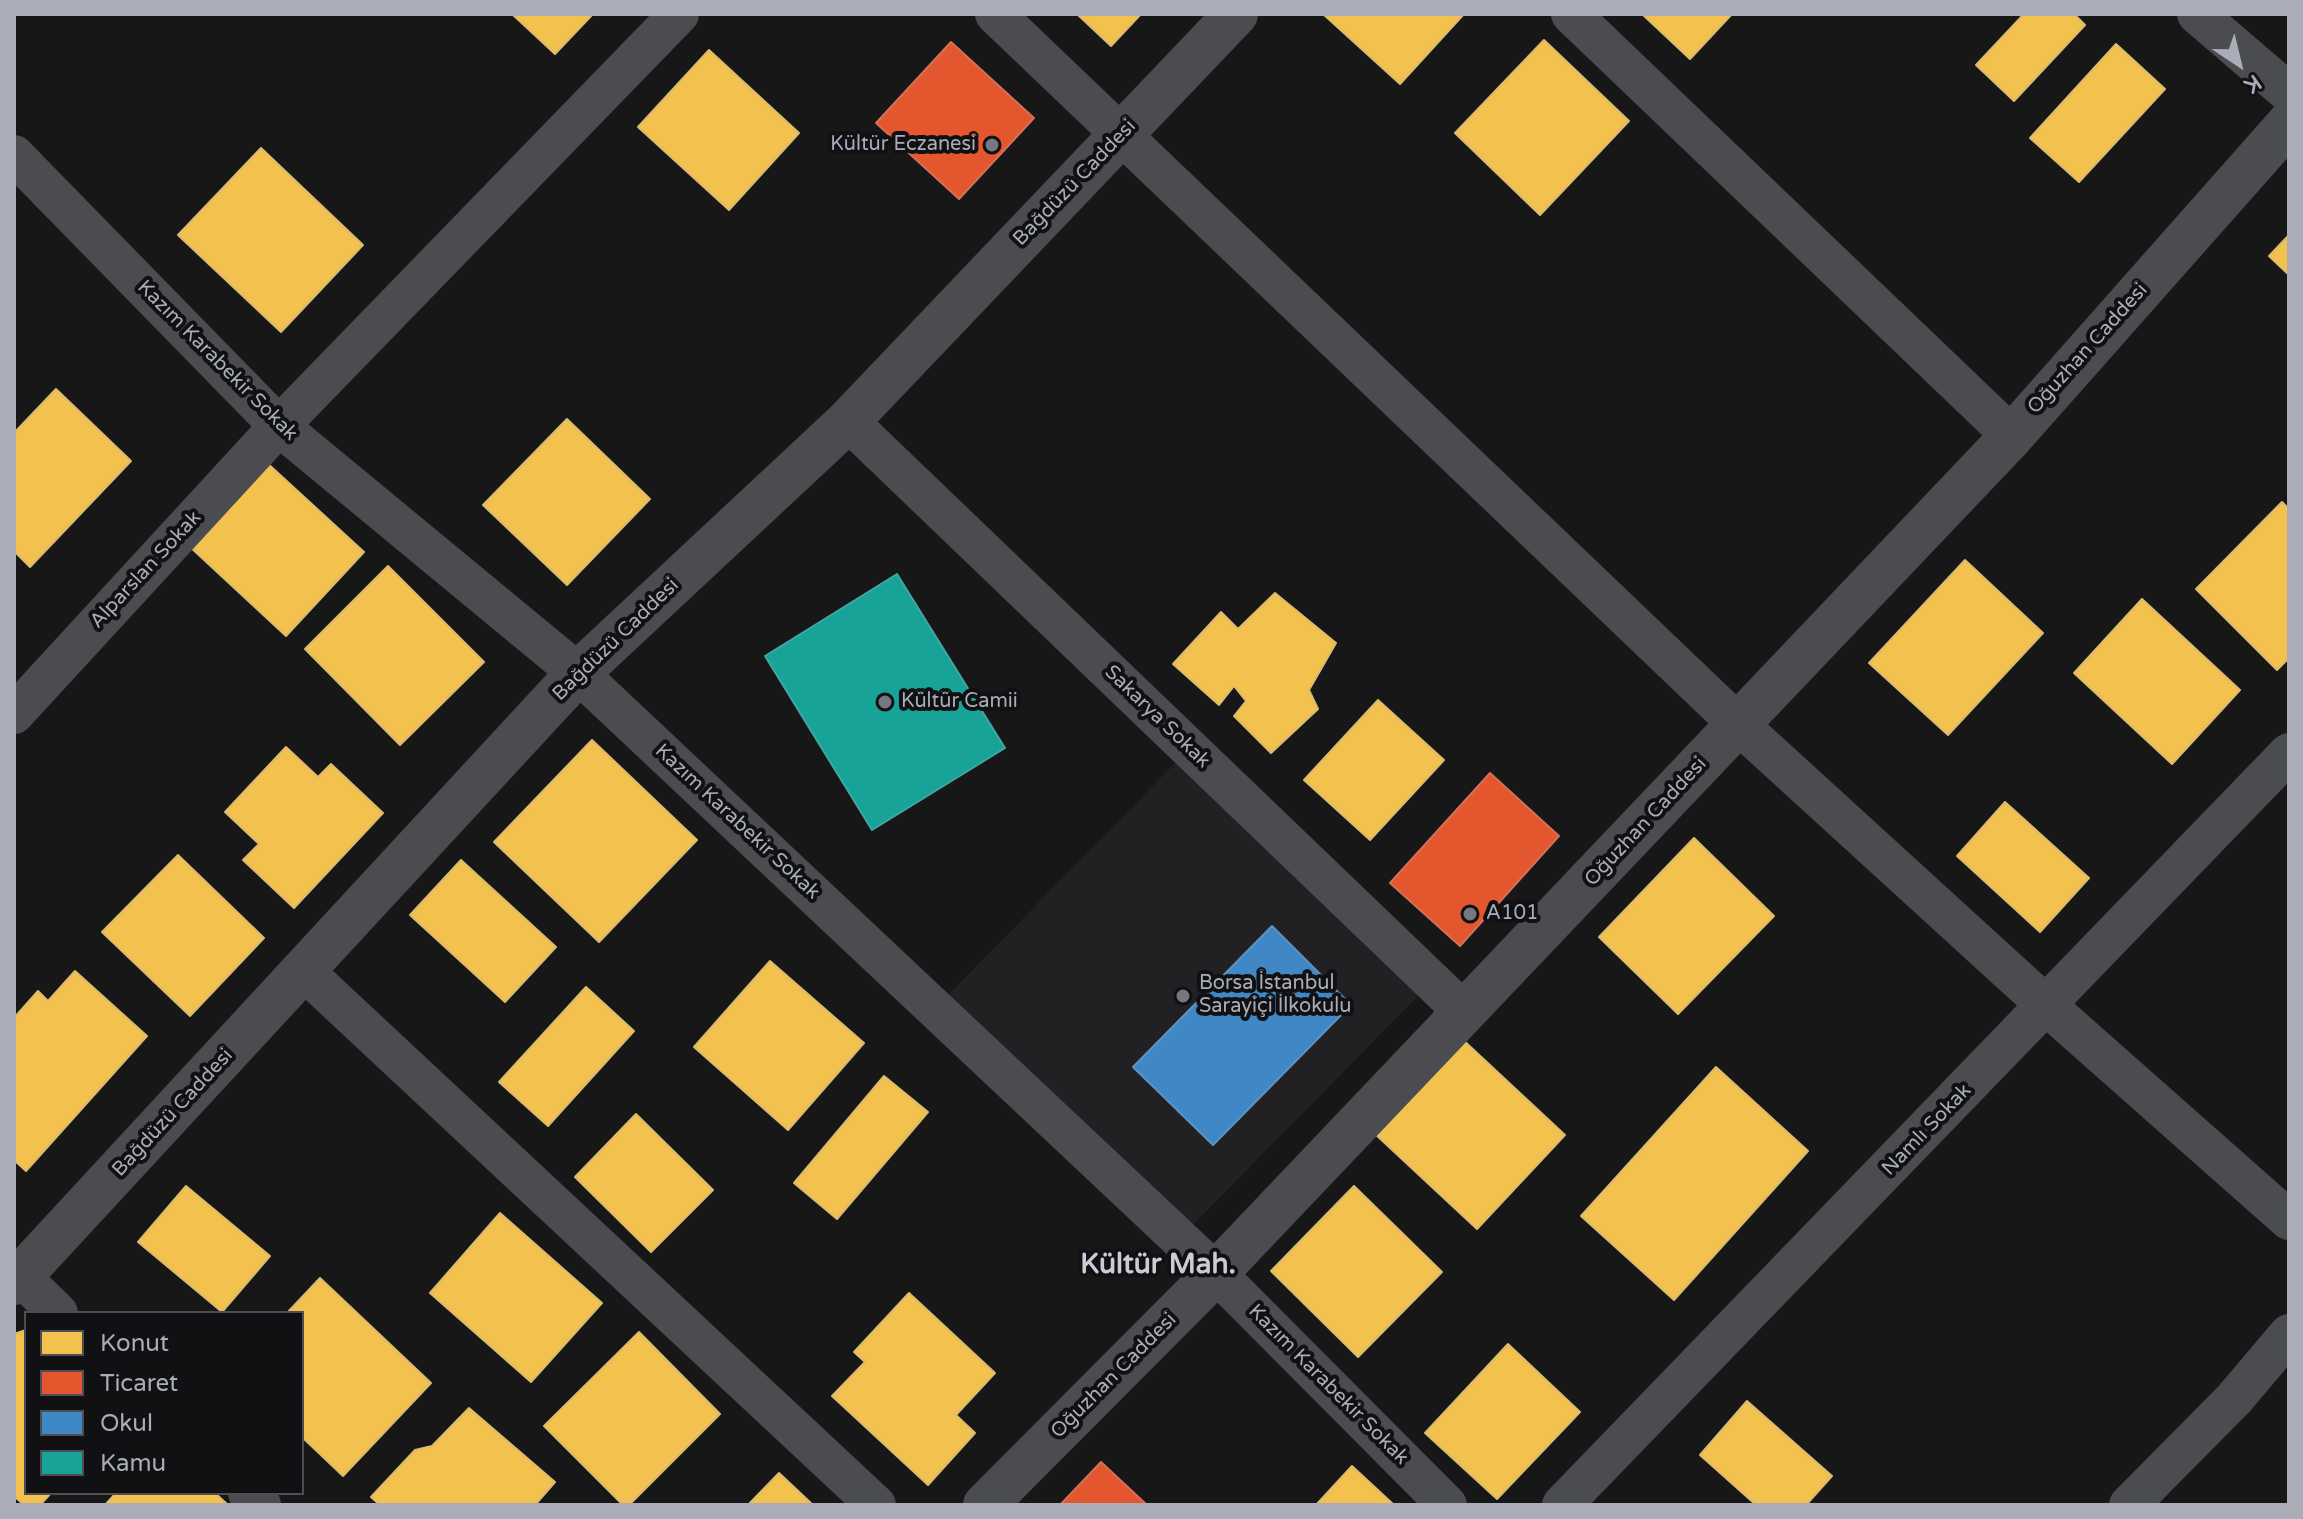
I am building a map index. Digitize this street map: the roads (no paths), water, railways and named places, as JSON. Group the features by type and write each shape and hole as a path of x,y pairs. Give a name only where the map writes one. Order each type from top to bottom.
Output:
{"street":[{"name":"Alparslan Sokak","path":"14,714 279,426 679,14"},
{"path":"995,14 1738,724 2047,1006 2289,1220"},
{"name":"Bağdüzü Caddesi","path":"16,1277 578,673 848,421 1236,14"},
{"path":"1571,14 2012,436"},
{"path":"2197,14 2289,93"},
{"name":"Oğuzhan Caddesi","path":"985,1505 1216,1273 2012,436 2289,123"},
{"name":"Kazım Karabekir Sokak","path":"14,155 279,426 578,673 1216,1273 1447,1505"},
{"name":"Sakarya Sokak","path":"848,421 1465,1013"},
{"name":"Namlı Sokak","path":"1562,1505 2289,753"},
{"path":"304,971 876,1505"},
{"path":"16,1277 56,1311"},
{"path":"2129,1505 2234,1399 2289,1334"}],"place":[{"name":"Kültür Eczanesi","path":"992,145"},
{"name":"Kültür Camii","path":"885,702"},
{"name":"A101","path":"1470,914"},
{"name":"Borsa İstanbul Sarayiçi İlkokulu","path":"1183,996"}],"district":[{"name":"Kültür Mah.","path":"1158,1266"}]}
